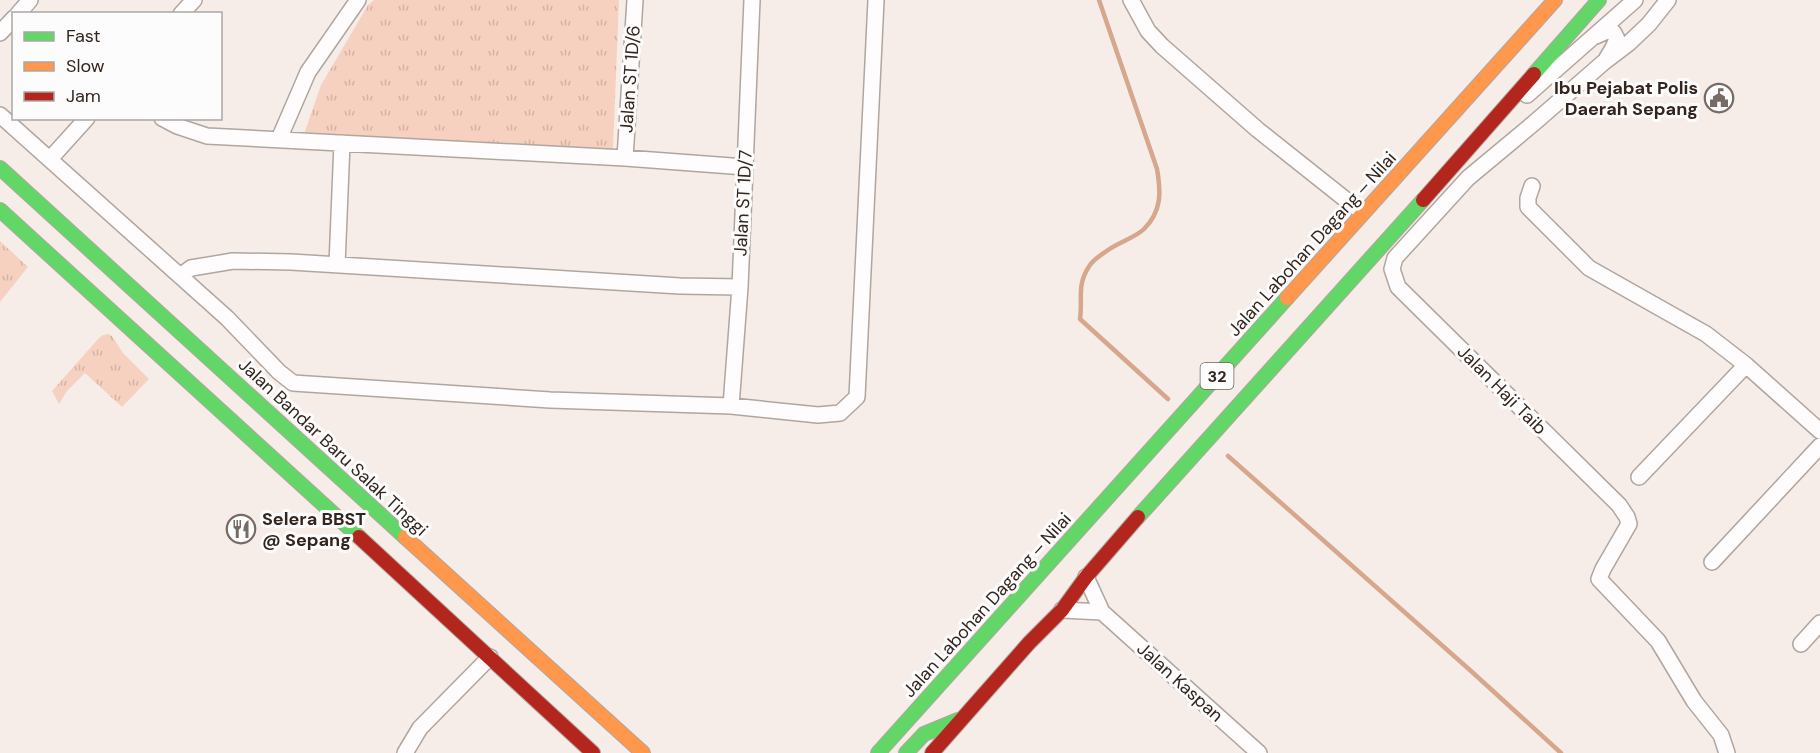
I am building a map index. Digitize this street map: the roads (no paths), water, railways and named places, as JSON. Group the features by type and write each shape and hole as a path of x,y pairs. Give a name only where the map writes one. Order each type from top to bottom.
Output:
{"main road":[{"name":"Jalan Labohan Dagang ‒ Nilai","path":"878,753 1555,0"},
{"name":"32","path":"932,753 1029,643 1062,610 1086,577 1599,0"},
{"name":"Jalan Bandar Baru Salak Tinggi","path":"0,168 137,290 490,617 590,728 643,753"},
{"path":"0,210 490,657 590,728 593,753"},
{"path":"906,753 924,734 965,717"},
{"path":"872,753 909,719"}],"street":[{"path":"20,12 30,0"},
{"path":"183,12 194,0"},
{"path":"279,140 308,72 358,0"},
{"name":"Jalan ST 1D/6","path":"625,158 635,0"},
{"name":"Jalan ST 1D/7","path":"731,406 740,286 752,0"},
{"path":"0,115 227,318 279,372 293,383 550,400 731,406 818,415 840,413 857,397 876,0"},
{"path":"1131,0 1148,31 1162,46 1258,130 1355,207"},
{"path":"1468,149 1635,0"},
{"path":"1604,62 1649,24 1668,0"},
{"path":"0,33 12,20"},
{"path":"1582,47 1601,33 1609,30 1614,33 1617,39 1604,62"},
{"name":"Jalan Haji Taib","path":"1604,62 1468,177 1395,258 1392,269 1398,287 1619,505 1629,525 1599,579 1658,641 1694,701 1721,735 1727,753"},
{"path":"50,159 85,120"},
{"path":"166,120 207,136 745,166"},
{"path":"338,265 342,143"},
{"path":"1532,186 1528,207 1589,268 1706,334 1746,365 1820,431"},
{"path":"180,276 191,268 233,261 338,265 680,286 740,286"},
{"path":"1639,477 1746,365"},
{"path":"1712,562 1820,446"},
{"path":"1062,610 1102,612 1086,577"},
{"name":"Jalan Kaspan","path":"1102,612 1258,753"},
{"path":"1801,644 1820,623"},
{"path":"405,753 420,728 490,657"}],"waterway":[{"path":"1099,0 1157,169 1159,201 1154,215 1144,229 1108,250 1090,265 1081,285 1080,319 1168,399"},
{"path":"1228,456 1561,753"}],"place":[{"name":"Ibu Pejabat Polis Daerah Sepang","path":"1719,98"},
{"name":"Selera BBST @ Sepang","path":"241,529"}]}
